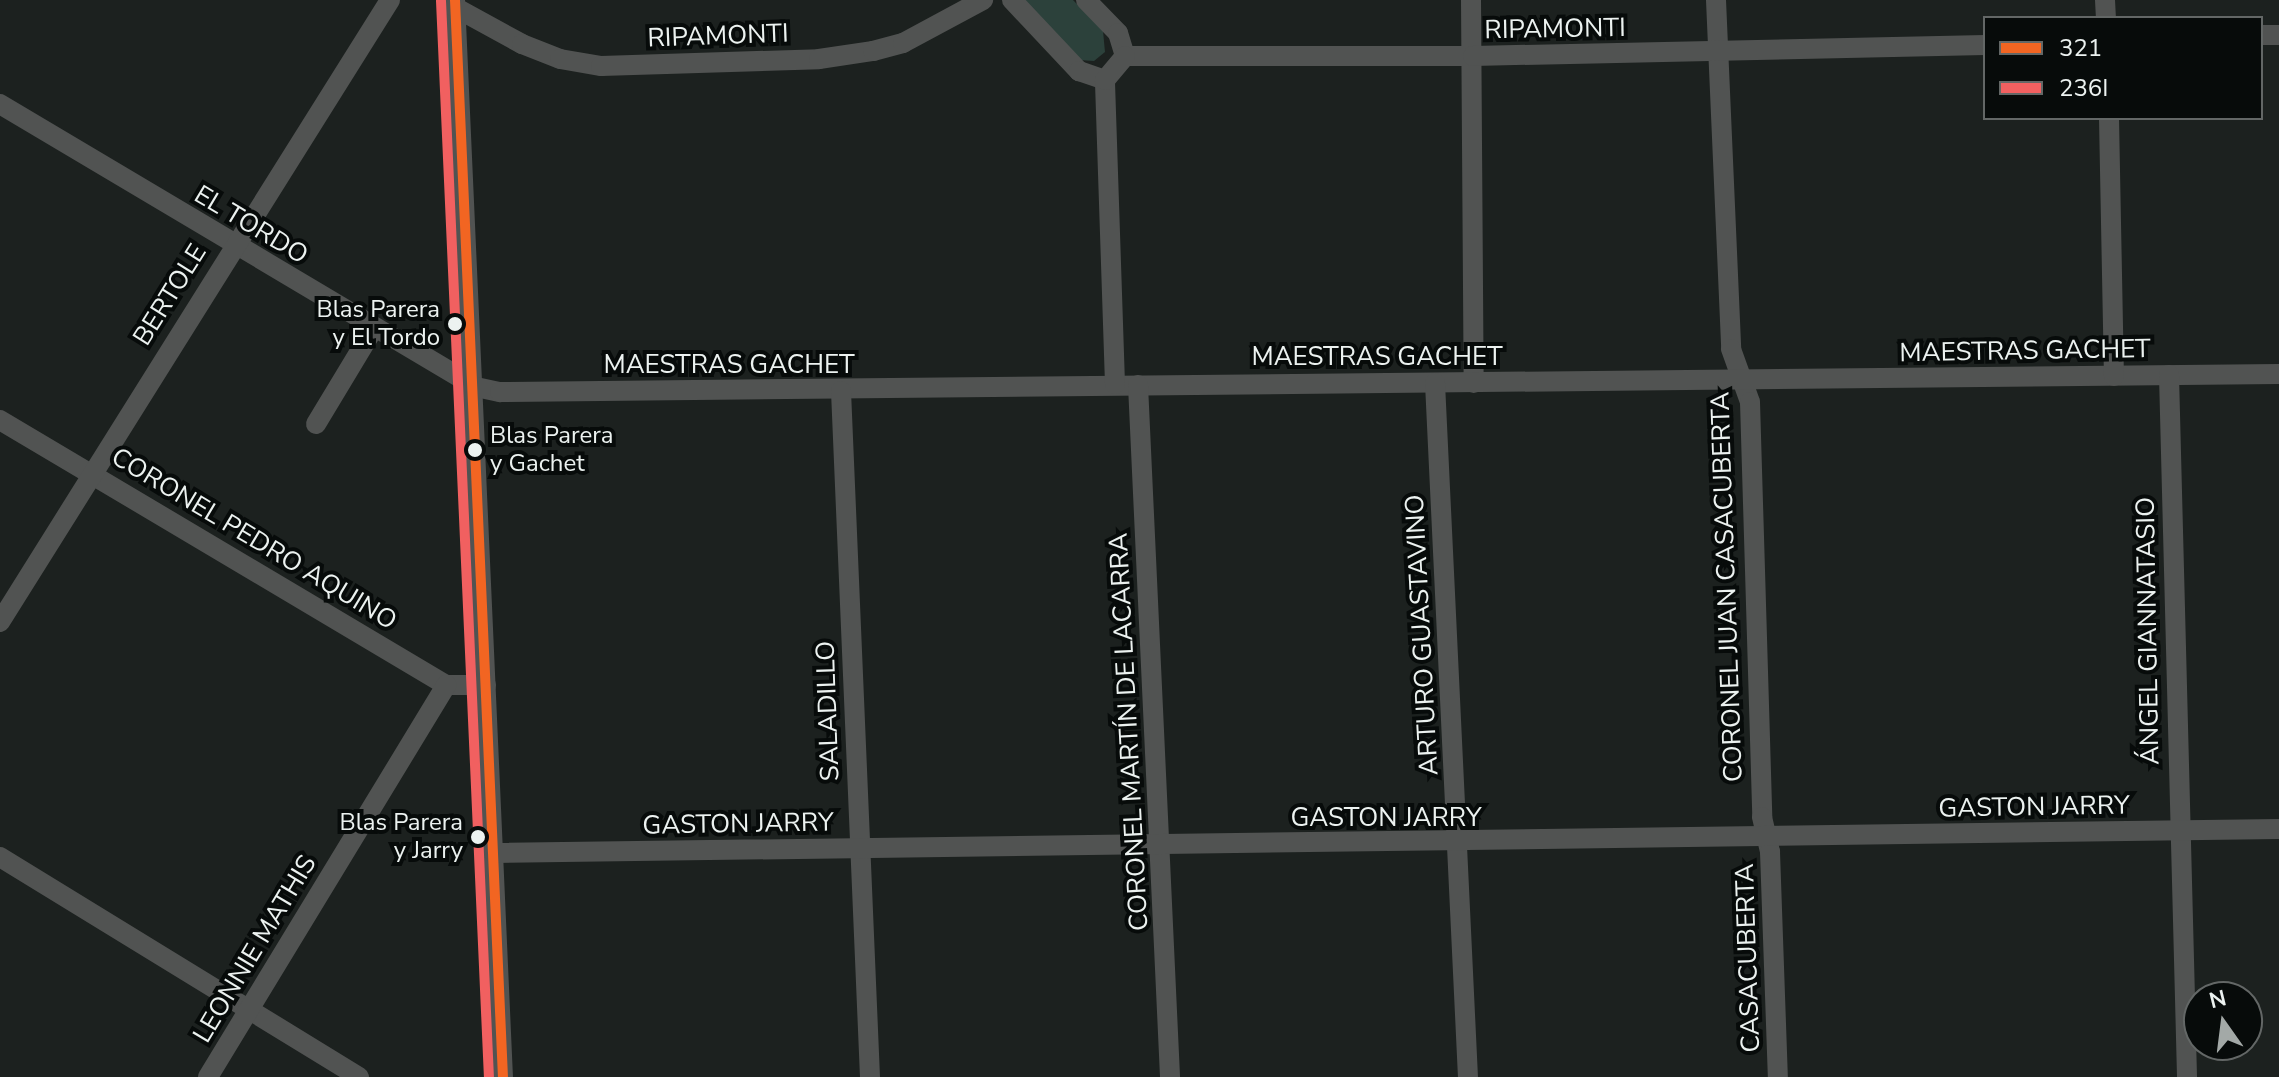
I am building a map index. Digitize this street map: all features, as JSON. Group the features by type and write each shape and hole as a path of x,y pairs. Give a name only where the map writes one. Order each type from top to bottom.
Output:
{"street":[{"name":"BERTOLE","path":"0,622 91,470 390,0"},
{"name":"RIPAMONTI","path":"451,3 522,44 560,59 601,66 819,59 873,51 903,43 983,0"},
{"path":"1012,0 1079,71 1105,80"},
{"path":"1086,0 1118,33 1125,56 1105,80 1115,384"},
{"path":"1471,0 1474,383"},
{"name":"CORONEL JUAN CASACUBERTA","path":"1716,0 1731,349 1746,380 1762,817 1768,838"},
{"path":"451,3 476,387 503,1077"},
{"name":"RIPAMONTI","path":"1125,56 1473,56 1983,45"},
{"name":"EL TORDO","path":"0,104 476,387"},
{"path":"2109,120 2114,376"},
{"path":"316,424 374,328"},
{"name":"MAESTRAS GACHET","path":"476,387 500,392 841,391 1115,384 2279,374"},
{"name":"ÁNGEL GIANNATASIO","path":"2169,375 2187,1077"},
{"name":"ARTURO GUASTAVINO","path":"1435,383 1468,1077"},
{"name":"CORONEL MARTÍN DE LACARRA","path":"1138,385 1170,1077"},
{"name":"SALADILLO","path":"841,391 870,1077"},
{"name":"CORONEL PEDRO AQUINO","path":"0,420 91,470 446,685"},
{"path":"446,685 486,685"},
{"name":"LEONNIE MATHIS","path":"208,1077 446,685"},
{"name":"GASTON JARRY","path":"494,853 1458,844 2279,829"},
{"name":"CASACUBERTA","path":"1768,838 1778,1077"},
{"path":"0,857 359,1077"}],"green space":[{"path":"1021,0 1073,0 1103,31 1105,52 1094,61 1079,60"}],"transit line":[{"name":"321","path":"455,0 503,1077"},
{"name":"236I","path":"441,1 489,1077"}],"place":[{"name":"Blas Parera y El Tordo","path":"455,324"},
{"name":"Blas Parera y Gachet","path":"475,450"},
{"name":"Blas Parera y Jarry","path":"478,837"}]}
